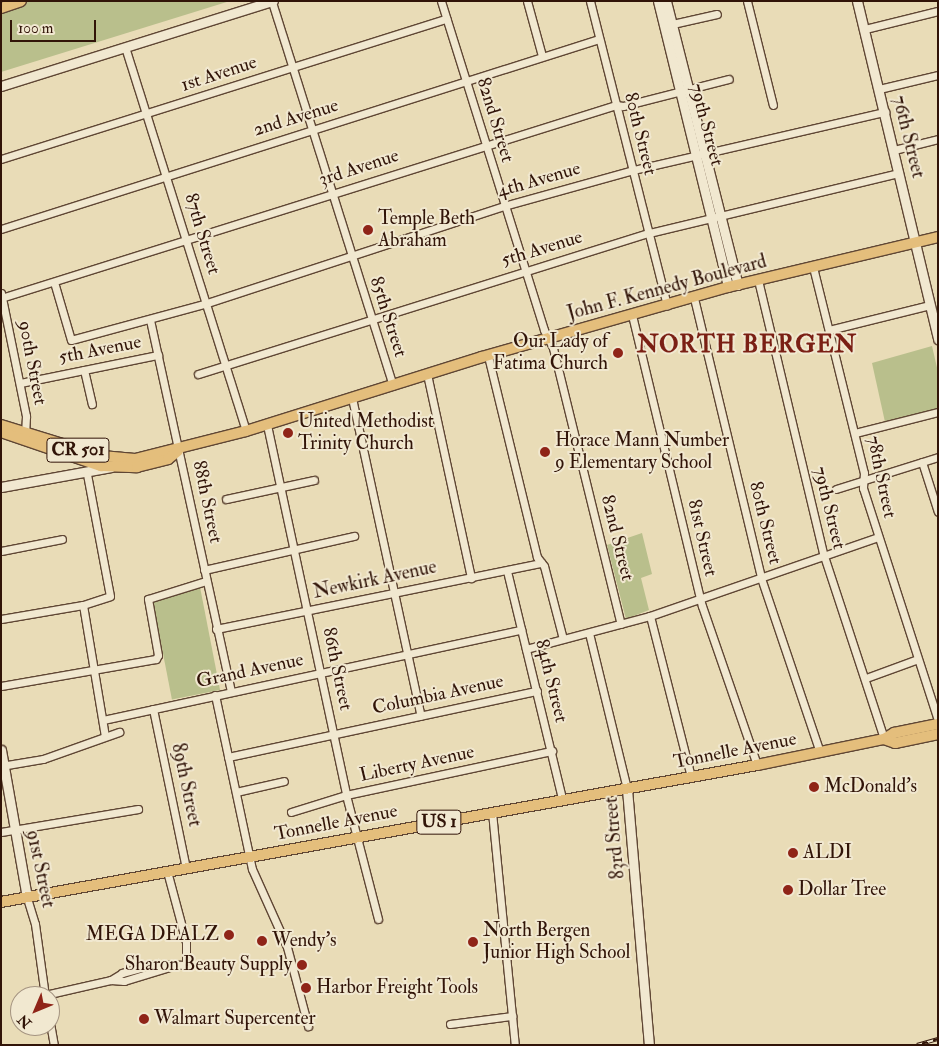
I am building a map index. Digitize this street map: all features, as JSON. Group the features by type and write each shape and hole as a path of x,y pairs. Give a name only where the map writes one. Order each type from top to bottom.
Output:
{"main road":[{"path":"1,8 21,1"},
{"name":"John F. Kennedy Boulevard","path":"1,432 102,456 132,460 179,450 267,425 427,374 733,286 938,237"},
{"name":"John F. Kennedy Boulevard","path":"1,425 87,462 115,466 150,464 168,459 179,450"},
{"name":"Tonnelle Avenue","path":"1,902 756,765 884,739 894,733 938,722"},
{"name":"Tonnelle Avenue","path":"884,739 895,742 938,734"}],"street":[{"name":"82nd Street","path":"440,1 548,339 621,624"},
{"path":"527,1 542,56"},
{"name":"80th Street","path":"590,1 667,305"},
{"name":"79th Street","path":"658,1 668,26 685,90 733,286"},
{"name":"79th Street","path":"666,1 668,26"},
{"path":"747,1 773,105"},
{"name":"76th Street","path":"857,1 900,173 938,339"},
{"path":"1,86 272,2"},
{"name":"85th Street","path":"272,2 393,385"},
{"path":"864,29 938,11"},
{"path":"668,26 717,14"},
{"name":"1st Avenue","path":"1,160 446,19"},
{"name":"2nd Avenue","path":"1,229 599,39"},
{"name":"87th Street","path":"125,47 227,365 246,431"},
{"path":"879,89 938,74"},
{"name":"3rd Avenue","path":"2,296 54,282 485,144 616,105 623,106 729,79"},
{"name":"4th Avenue","path":"150,320 504,206 632,170 885,112"},
{"path":"894,150 938,139"},
{"name":"5th Avenue","path":"198,374 649,233 900,173"},
{"name":"78th Street","path":"813,267 855,433 865,481 863,488 938,722"},
{"name":"79th Street","path":"758,280 824,556 866,678 884,739"},
{"path":"54,282 71,340 150,320"},
{"name":"90th Street","path":"2,296 26,416 24,436"},
{"name":"80th Street","path":"694,298 761,578 820,752"},
{"path":"829,330 930,306"},
{"name":"81st Street","path":"632,314 700,599 756,765"},
{"name":"88th Street","path":"150,320 216,630 231,691"},
{"name":"5th Avenue","path":"20,383 158,355"},
{"path":"488,356 541,563 544,566 563,639"},
{"path":"84,370 92,404"},
{"path":"427,374 471,578"},
{"path":"352,398 421,716"},
{"path":"855,433 938,412"},
{"name":"86th Street","path":"267,425 346,795 378,918"},
{"path":"836,489 938,457"},
{"path":"1,487 87,474 132,460"},
{"path":"922,462 938,512"},
{"path":"1,618 108,599 87,474"},
{"path":"226,499 314,480"},
{"path":"204,570 354,536"},
{"path":"526,649 650,616 878,537"},
{"path":"1,551 62,540"},
{"name":"Newkirk Avenue","path":"216,630 541,563"},
{"name":"84th Street","path":"507,571 552,751 562,799"},
{"path":"1,686 152,660 158,655 148,599 206,581"},
{"path":"83,604 105,736"},
{"path":"650,616 691,777"},
{"name":"Grand Avenue","path":"103,720 521,630"},
{"name":"83rd Street","path":"589,633 627,789 649,1045"},
{"path":"866,678 918,659"},
{"name":"Columbia Avenue","path":"228,757 537,691"},
{"path":"215,695 249,858 287,947 308,1026"},
{"name":"89th Street","path":"153,710 186,868"},
{"path":"3,766 43,759 119,732"},
{"name":"91st Street","path":"1,750 27,898 35,924 44,986"},
{"name":"Liberty Avenue","path":"291,812 346,795 552,751"},
{"path":"236,792 284,781"},
{"path":"1,832 138,808"},
{"path":"492,812 515,1045"},
{"path":"60,992 111,980 122,973 155,964 186,965 186,942 167,871"},
{"path":"450,1024 512,1016"}],"green space":[{"path":"1,1 230,1 1,72"},
{"path":"932,346 938,372 938,409 885,422 872,363"},
{"path":"642,533 652,574 641,578 649,610 626,619 607,545"},
{"path":"200,587 220,690 172,699 152,596"}],"railway":[{"path":"917,1045 938,1039"}],"place":[{"name":"Temple Beth Abraham","path":"368,230"},
{"name":"Our Lady of Fatima Church","path":"618,353"},
{"name":"United Methodist Trinity Church","path":"288,433"},
{"name":"Horace Mann Number 9 Elementary School","path":"545,452"},
{"name":"McDonald's","path":"814,787"},
{"name":"ALDI","path":"793,853"},
{"name":"Dollar Tree","path":"788,890"},
{"name":"MEGA DEALZ","path":"229,935"},
{"name":"Wendy's","path":"262,941"},
{"name":"North Bergen Junior High School","path":"473,942"},
{"name":"Sharon Beauty Supply","path":"302,965"},
{"name":"Harbor Freight Tools","path":"306,988"},
{"name":"Walmart Supercenter","path":"144,1019"}],"district":[{"name":"NORTH BERGEN","path":"747,345"}]}
